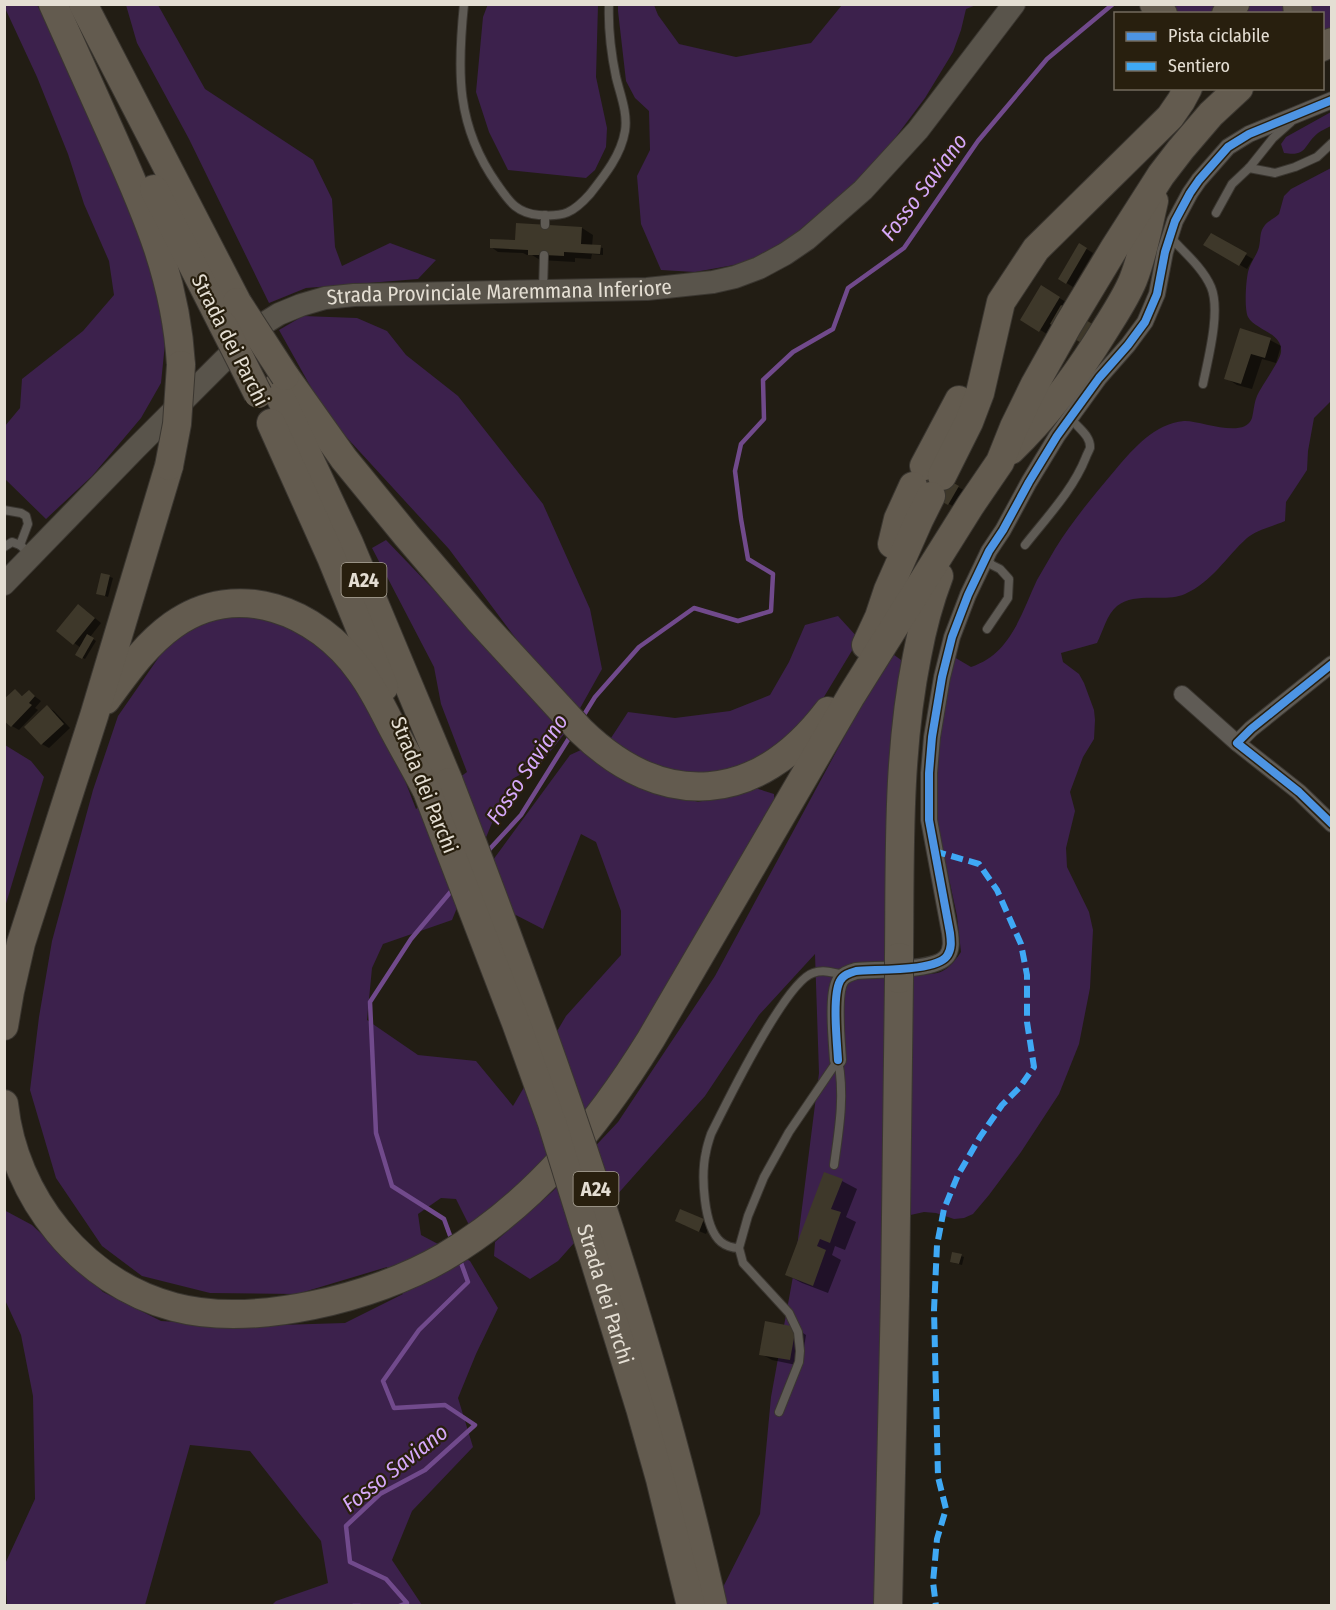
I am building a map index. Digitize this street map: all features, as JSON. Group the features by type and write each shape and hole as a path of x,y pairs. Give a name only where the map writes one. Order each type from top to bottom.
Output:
{"highway":[{"name":"Strada dei Parchi","path":"55,4 272,384 331,557 438,787 545,1038 646,1347 668,1424 713,1605"},
{"path":"4,1026 21,943 94,716 169,466 177,424 181,365 174,304 155,237 55,4"},
{"name":"Strada dei Parchi","path":"82,4 230,314"},
{"path":"1170,117 1175,90"},
{"path":"272,384 332,444 455,593 588,738 622,763 660,780 694,787 735,782 771,765 804,738 833,704 858,659 919,520 932,484 948,423 995,324 1001,302 1036,249 1170,117 1187,90"},
{"path":"4,1104 17,1161 34,1197 48,1219 90,1263 145,1296 174,1307 227,1313 264,1312 316,1305 365,1291 425,1267 499,1220 555,1168 584,1135 621,1086 851,696 999,462 1028,397 1068,325 1161,175 1200,126 1237,90"},
{"path":"888,1605 895,1308 902,778 905,733 922,630 937,581 970,506"},
{"path":"94,716 138,658 172,626 193,613 219,604 235,602 261,604 277,608 312,626 346,653 369,683 438,787"},
{"path":"851,696 884,604"},
{"name":"Strada dei Parchi","path":"438,787 520,1034 552,1122 640,1408 692,1605"}],"main road":[{"name":"Strada Provinciale Maremmana Inferiore","path":"4,584 26,550 135,449 248,337 274,317 294,307 325,298 344,296 647,289 686,286 735,277 752,272 774,261 807,239 864,190 918,130 999,14 1014,4"},
{"name":"Strada Provinciale Maremmana Inferiore","path":"999,14 1031,4"}],"street":[{"path":"838,1060 837,993 840,980 845,975 856,970 932,965 945,959 950,950 950,933 929,820 930,753 942,677 952,637 968,595 986,558 1029,482 1071,418 1099,378 1145,322 1157,294 1169,236 1175,221 1190,193 1207,169 1228,147 1249,134 1332,100"},
{"path":"1237,743 1251,729 1332,664"},
{"path":"1182,694 1237,743 1299,792 1332,824"}],"lane":[{"path":"464,4 461,93 472,137 490,174 513,205 525,213 555,216 569,213 583,202 609,170 625,132 626,118 612,57 609,4"},
{"path":"1216,213 1232,184 1249,168 1273,138 1303,112"},
{"path":"1249,168 1275,173 1285,170 1317,157 1332,143"},
{"path":"545,215 545,225"},
{"path":"1169,236 1206,278 1214,297 1212,340 1203,384"},
{"path":"543,290 544,255"},
{"path":"1025,545 1081,471 1090,448 1087,435 1075,425 1071,418"},
{"path":"4,510 21,513 26,516 28,524 26,550 12,542 4,547"},
{"path":"986,558 1009,579 1008,598 987,629"},
{"path":"739,1248 727,1246 721,1242 714,1232 708,1215 704,1193 704,1174 705,1153 711,1134 767,1027 800,981 812,973 826,971 845,975"},
{"path":"834,1165 842,1103 838,1060"},
{"path":"779,1412 799,1362 798,1332 789,1313 743,1263 739,1248 748,1216 764,1177 789,1132 838,1060"}],"shaded area":[{"path":"488,4 598,5 596,77 607,128 606,147 595,170 586,178 508,170 489,132 476,92 483,17"},
{"path":"1247,4 1292,5 1294,12 1240,12"},
{"path":"4,5 37,5 95,113 142,226 167,324 161,383 141,418 92,476 46,519 5,479 5,426 20,408 22,379 83,331 114,295 109,261 84,204 68,154 37,77"},
{"path":"126,5 158,5 205,89 313,160 332,199 335,247 342,266 390,243 436,260 418,279 306,288 269,303 189,139 137,43"},
{"path":"618,5 654,5 658,15 679,44 736,57 811,43 842,5 976,5 966,9 953,52 925,98 874,166 790,238 745,263 695,272 661,270 641,224 637,176 650,150 649,111 635,98 626,81"},
{"path":"1167,5 1226,5 1220,12 1174,12"},
{"path":"1306,5 1331,5 1331,35 1324,39 1324,12 1308,12"},
{"path":"1331,112 1331,126 1313,137 1301,152 1284,153 1281,144 1286,137"},
{"path":"1331,168 1331,401 1314,418 1307,470 1286,502 1285,521 1260,530 1247,538 1211,576 1195,589 1168,598 1142,598 1125,602 1110,613 1097,643 1061,653 1063,662 1079,674 1084,683 1094,710 1095,720 1094,739 1083,757 1070,792 1075,811 1066,848 1067,867 1089,912 1093,930 1090,988 1079,1044 1059,1094 1021,1152 973,1214 954,1219 924,1212 906,1216 910,975 945,970 961,952 957,916 937,823 934,791 939,723 954,657 971,667 985,661 1005,643 1020,619 1037,580 1062,538 1108,479 1146,438 1173,423 1191,421 1240,428 1252,418 1257,396 1281,352 1278,340 1248,317 1246,294 1249,269 1258,250 1262,230 1279,214 1284,196 1291,189"},
{"path":"303,316 357,318 387,331 406,355 458,396 543,504 590,609 602,669 569,728 541,763 514,778 492,823 452,920 383,944 372,968 367,1020 418,1055 476,1061 513,1106 566,1016 621,955 621,911 596,842 581,834 543,929 502,908 493,860 570,755 583,749 647,785 698,802 755,788 774,794 775,811 595,1105 527,1179 469,1225 456,1199 441,1198 418,1214 421,1235 470,1261 498,1308 458,1398 473,1447 412,1511 392,1560 422,1605 272,1605 276,1601 328,1583 321,1541 250,1451 190,1445 145,1605 7,1605 5,1564 35,1499 33,1396 21,1335 5,1300 4,1210 32,1225 103,1292 161,1321 243,1326 345,1323 403,1294 387,1267 297,1294 210,1293 142,1276 102,1246 56,1178 30,1090 52,941 93,790 118,716 168,644 204,621 227,613 257,617 311,635 363,684 390,742 416,809 467,772 441,704 434,667 372,548 386,540 528,688 543,675 449,549 327,416 279,330"},
{"path":"838,616 859,639 810,720 778,752 692,781 629,757 611,738 628,712 675,718 730,711 770,695 789,662 805,625"},
{"path":"890,652 908,665 876,1605 714,1605 760,1514 771,1397 794,1271 819,1073 815,954 759,1015 705,1096 558,1261 530,1279 494,1256 495,1242 553,1191 618,1122 715,976"},
{"path":"5,745 31,761 44,777 5,907"}],"building":[{"path":"516,223 582,227 581,244 601,245 600,254 564,252 564,256 528,255 528,250 490,248 490,239 515,240"},
{"path":"1211,233 1247,253 1239,266 1203,245"},
{"path":"1079,243 1087,248 1066,284 1058,279"},
{"path":"1041,285 1060,297 1039,332 1020,320"},
{"path":"1061,305 1099,328 1088,347 1050,324"},
{"path":"1240,328 1271,338 1265,358 1251,354 1241,384 1224,379"},
{"path":"916,462 959,486 948,505 905,482"},
{"path":"101,573 110,575 105,596 96,594"},
{"path":"78,604 95,618 73,645 56,631"},
{"path":"87,634 94,638 82,659 75,655"},
{"path":"15,689 22,696 29,690 35,696 29,703 32,705 11,727 4,721 4,699"},
{"path":"47,705 64,724 41,745 24,727"},
{"path":"824,1172 843,1179 831,1209 841,1212 830,1243 820,1239 817,1246 826,1250 813,1286 785,1275"},
{"path":"680,1209 704,1219 699,1232 675,1221"},
{"path":"952,1252 962,1254 959,1264 950,1262"},
{"path":"765,1321 796,1327 790,1360 759,1355"}],"waterway":[{"name":"Fosso Saviano","path":"582,718 595,697 639,647 694,608 738,621 771,611 773,574 748,559 735,471 741,444 764,419 763,380 793,352 833,329 848,288 904,248 978,141 1047,59 1113,4"},
{"name":"Fosso Saviano","path":"487,852 521,815 571,735"},
{"name":"Fosso Saviano","path":"452,1241 444,1219 392,1186 376,1133 370,1002 411,939 453,889"},
{"name":"Fosso Saviano","path":"399,1606 407,1603 386,1579 350,1562 346,1526 380,1494 425,1470 475,1425 445,1405 394,1408 383,1381 419,1330 468,1282 460,1260"},
{"name":"Fosso Saviano","path":"353,1606 360,1606"}],"marked path":[{"path":"934,851 979,864 997,890 1021,944 1027,975 1027,1022 1034,1067 1020,1087 1002,1105 958,1175 944,1209 937,1245 934,1310 938,1477 946,1509 937,1539 933,1582 936,1606"}],"cycle path":[{"path":"838,1060 836,997 843,977 856,971 904,969 931,965 947,956 950,951 950,933 929,820 932,737 942,677 952,637 968,595 989,551 1057,436 1099,378 1145,322 1157,294 1165,252 1175,221 1199,180 1228,147 1249,134 1332,100"},
{"path":"1332,664 1251,729 1237,743 1299,792 1332,824"}]}
